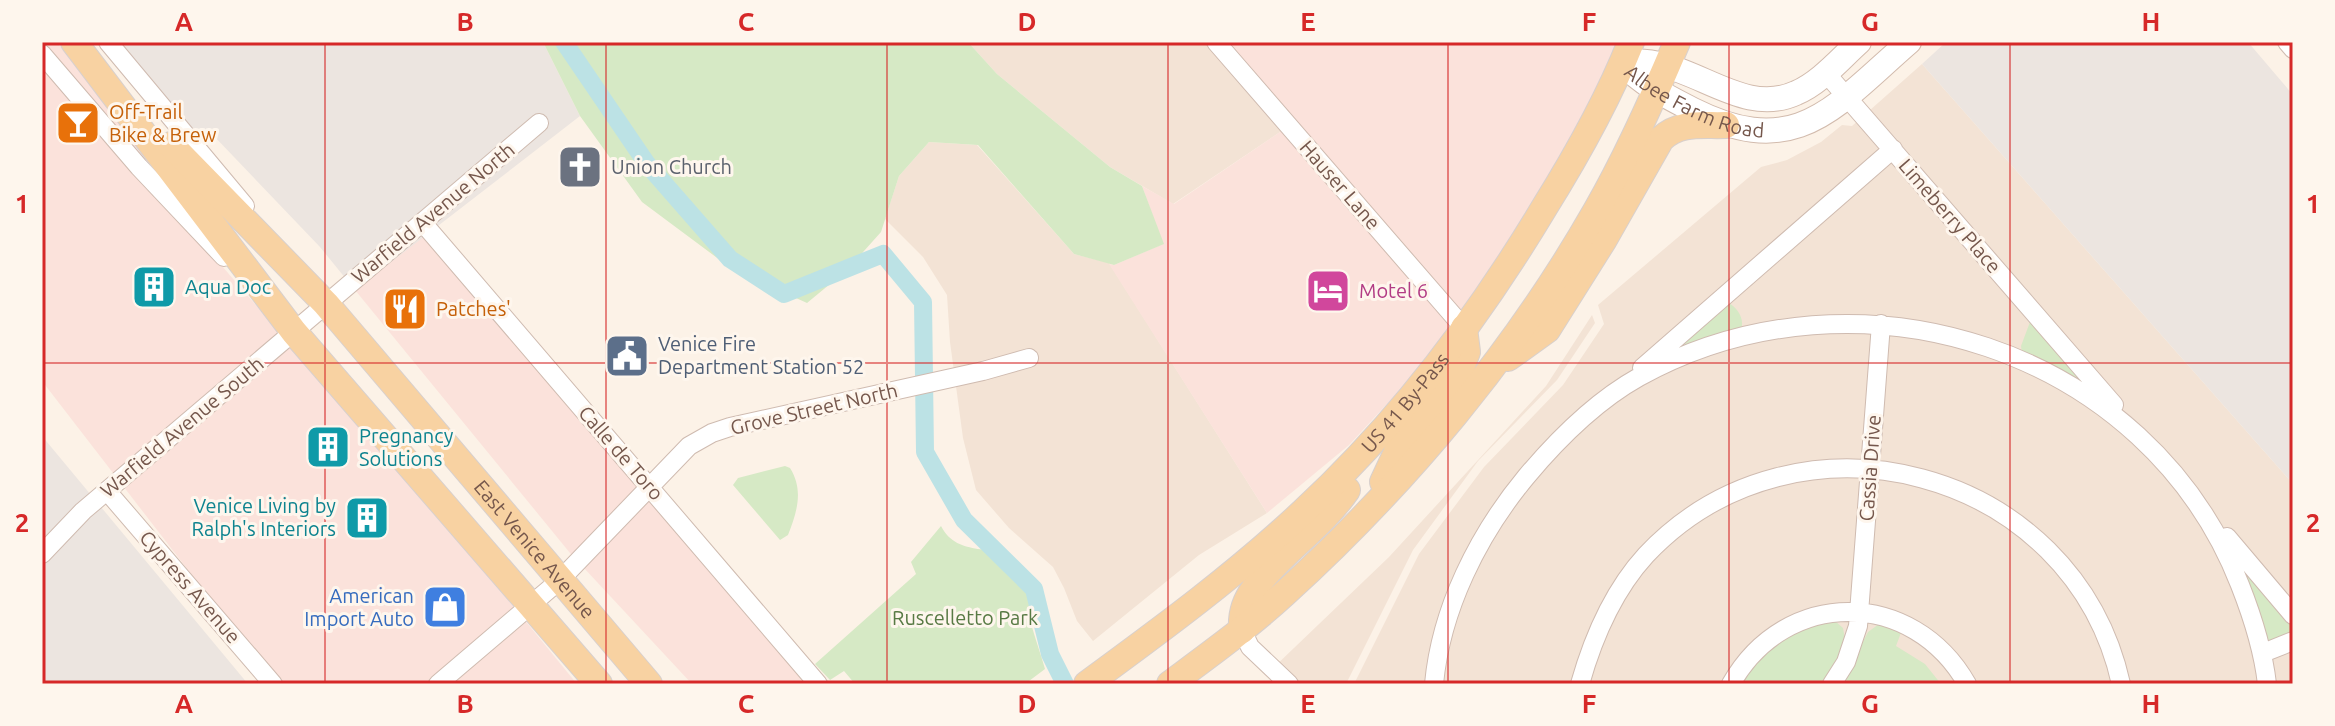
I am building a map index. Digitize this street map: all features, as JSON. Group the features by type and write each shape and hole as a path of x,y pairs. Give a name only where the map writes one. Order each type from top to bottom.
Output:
{"main road":[{"name":"East Venice Avenue","path":"74,42 294,332 599,684"},
{"name":"Albee Farm Road","path":"1626,52 1648,61 1672,53 1705,82 1759,99 1793,95 1859,42"},
{"name":"Albee Farm Road","path":"1626,52 1644,85 1656,92 1726,125 1764,132 1785,131 1815,119 1847,96 1909,42"},
{"name":"US 41 By-Pass","path":"1087,684 1201,599 1275,537 1362,453 1415,394 1514,259 1595,121 1626,52"},
{"path":"1170,684 1242,630 1317,563 1377,501 1486,374 1547,290 1583,233 1656,92 1672,53"},
{"name":"East Venice Avenue","path":"96,68 326,304 649,684"},
{"path":"1486,374 1547,330 1603,241 1661,139 1685,125 1726,125"},
{"path":"1377,501 1397,452 1460,371 1467,352 1464,328"},
{"path":"1242,630 1244,609 1254,589 1345,493 1362,453"}],"street":[{"name":"East Venice Avenue","path":"108,42 326,304"},
{"name":"Hauser Lane","path":"1216,42 1464,328"},
{"path":"2287,42 2293,49"},
{"name":"East Venice Avenue","path":"42,54 139,167 294,332"},
{"path":"1825,72 1893,149"},
{"name":"Warfield Avenue North","path":"326,304 539,123"},
{"name":"Limeberry Place","path":"1612,395 1893,149 2158,455"},
{"name":"Calle de Toro","path":"423,223 818,684"},
{"name":"Warfield Avenue South","path":"42,554 68,525 326,304"},
{"path":"1434,684 1440,648 1465,574 1495,518 1556,444 1612,395 1665,364 1729,341 1811,325 1881,324 1945,335 2007,354 2093,399 2158,455 2293,615"},
{"name":"Cassia Drive","path":"1832,684 1855,641 1859,612 1881,324"},
{"name":"Grove Street North","path":"438,684 560,580 652,488 689,446 712,433 1029,358"},
{"path":"1580,684 1599,629 1617,594 1646,556 1683,523 1718,501 1774,479 1813,471 1870,468 1907,474 1957,489 2020,526 2060,563 2082,592 2107,640 2121,684"},
{"name":"Cypress Avenue","path":"107,491 273,684"},
{"path":"2199,504 2232,565 2263,653 2267,684"},
{"path":"1731,684 1746,661 1785,629 1819,615 1859,612 1898,621 1926,635 1949,657 1967,684"},
{"path":"1242,630 1250,647 1289,684"},
{"path":"2263,653 2293,641"}],"shaded area":[{"path":"42,42 56,42 88,74 150,157 149,182 446,524 577,684 276,684 42,381"},
{"path":"96,42 543,42 580,116 355,290 320,247 212,134 172,129"},
{"path":"968,42 1215,42 1286,128 1173,204 1110,167 997,74"},
{"path":"1215,42 1621,42 1550,182 1434,353 1349,445 1267,513 1109,264 1114,265 1163,244 1142,186 1174,204 1286,128"},
{"path":"1946,42 2248,42 2293,95 2293,484 1922,64"},
{"path":"1922,64 2293,484 2293,684 1354,684 1419,554 1484,467 1563,385 1604,324 1598,305 1761,167 1787,160 1821,142 1842,125 1852,126"},
{"path":"929,142 977,145 1074,254 1109,263 1267,513 1199,555 1093,641 1077,621 1053,567 1009,528 976,490 963,438 947,295 923,257 885,219 899,176"},
{"path":"429,232 816,684 692,684 570,553 355,290"},
{"path":"1592,315 1595,323 1557,380 1478,461 1413,550 1346,684 1283,684 1271,670 1389,557 1546,386"},
{"path":"42,436 248,684 42,684"}],"green space":[{"path":"543,42 968,42 997,74 1110,167 1142,186 1164,244 1114,265 1074,254 978,145 929,142 899,176 881,232 847,270 807,303 732,269 642,202 580,116"},
{"path":"1729,303 1740,315 1740,331 1675,351"},
{"path":"2030,322 2084,382 2022,353 2021,346"},
{"path":"785,466 794,476 798,501 788,535 780,540 733,485 738,478"},
{"name":"Ruscelletto Park","path":"941,526 958,543 1001,554 1020,567 1029,589 1032,627 1045,669 1025,684 855,684 844,671 830,680 815,664 916,574 911,562"},
{"path":"2243,569 2293,625 2293,634 2271,641 2267,639"},
{"path":"1835,621 1843,628 1846,645 1822,684 1739,684 1780,642 1804,629"},
{"path":"1879,624 1902,630 1896,646 1925,664 1941,684 1841,684 1868,632"}],"waterway":[{"path":"564,42 647,164 730,259 784,294 883,254 923,302 925,452 964,520 1034,589 1050,654 1065,684"}],"place":[{"name":"Off-Trail Bike & Brew","path":"78,123"},
{"name":"Union Church","path":"580,167"},
{"name":"Aqua Doc","path":"154,287"},
{"name":"Motel 6","path":"1328,291"},
{"name":"Patches'","path":"405,309"},
{"name":"Venice Fire Department Station 52","path":"627,356"},
{"name":"Pregnancy Solutions","path":"328,447"},
{"name":"Venice Living by Ralph's Interiors","path":"367,518"},
{"name":"American Import Auto","path":"445,607"}]}
